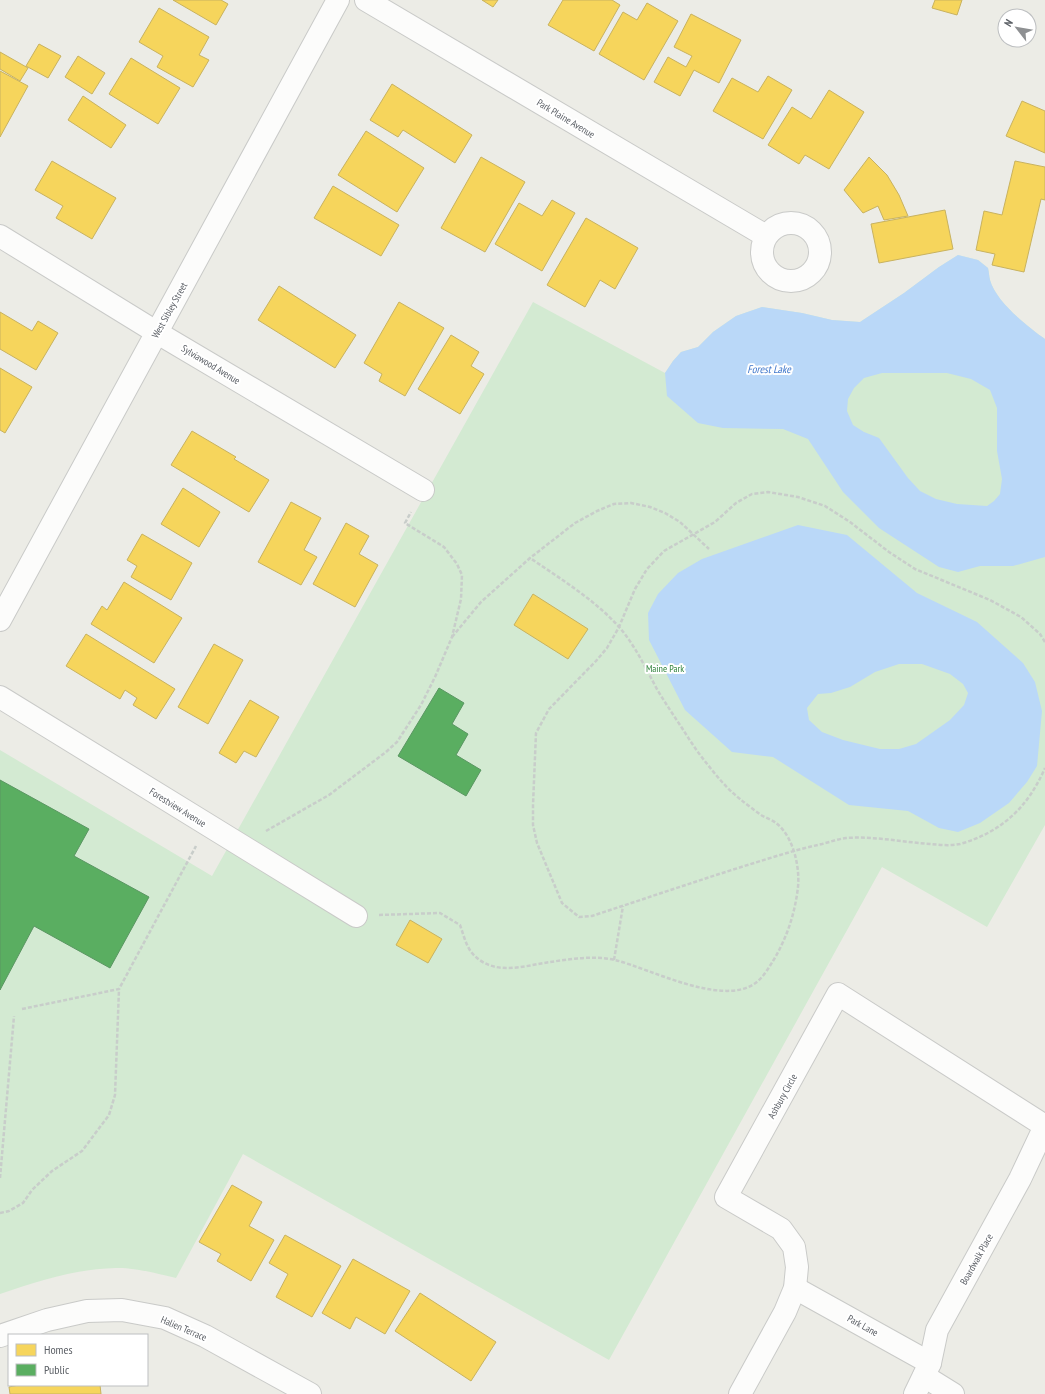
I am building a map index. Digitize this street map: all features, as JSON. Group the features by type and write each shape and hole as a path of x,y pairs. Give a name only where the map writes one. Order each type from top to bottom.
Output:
{"street":[{"name":"West Sibley Street","path":"0,620 338,0"},
{"name":"Park Plaine Avenue","path":"366,0 766,236"},
{"name":"Sylviawood Avenue","path":"0,236 156,332 423,490"},
{"name":"Forestview Avenue","path":"0,697 356,916"},
{"name":"Ashbury Circle","path":"740,1394 785,1312 795,1288 797,1267 794,1247 781,1229 726,1197 838,994 1045,1126"},
{"name":"Boardwalk Place","path":"923,1378 937,1330 1020,1179 1045,1126"},
{"name":"Park Lane","path":"795,1288 923,1378 953,1394"},
{"name":"Halien Terrace","path":"0,1336 47,1320 87,1311 122,1310 136,1312 165,1318 205,1336 310,1394"}],"path":[{"path":"241,846 329,795 386,752 398,742 421,705 452,637 461,599 462,575 457,564 444,547 405,523 423,490"},
{"path":"1045,642 1040,634 1021,617 990,600 916,569 889,552 850,522 825,506 798,496 768,492 752,494 736,503 716,522 664,551 647,569 635,589 619,627 607,648 548,709 536,733 533,825 537,843 562,903 579,917 592,916 713,875 845,838 874,838 940,845 960,844 985,834 1008,821 1026,803 1041,778 1045,768"},
{"path":"452,637 481,602 530,558 576,523 597,511 614,504 631,503 650,507 665,513 680,522 709,549"},
{"path":"356,916 440,913 460,925 470,952 484,963 496,967 518,969 585,958 614,960 703,988 722,992 741,990 754,984 765,973 778,953 789,930 798,884 795,851 786,834 777,824 759,814 724,785 703,759 659,693 637,651 619,627 595,605 530,558"},
{"path":"0,1213 9,1211 23,1203 32,1190 52,1171 82,1151 109,1115 114,1095 119,989 207,825"},
{"path":"614,960 623,906"},
{"path":"22,1009 119,989"},
{"path":"0,1178 14,1016"}],"green space":[{"name":"Maine Park","path":"958,255 978,260 988,268 993,288 999,297 1013,313 1045,339 1045,825 987,927 882,867 609,1360 243,1154 176,1278 130,1269 101,1269 57,1276 0,1294 0,750 212,876 533,302 665,373 681,352 698,347 713,332 736,316 762,307 802,313 832,320 860,322"}],"water":[{"name":"Forest Lake","path":"958,255 978,260 988,268 993,288 999,297 1013,313 1045,339 1045,557 1013,566 980,566 958,572 939,567 879,528 843,492 808,439 783,429 723,428 698,423 667,396 665,373 673,361 681,352 698,347 713,332 736,316 762,307 802,313 832,320 860,322 904,293","holes":["882,373 947,373 971,379 990,390 997,408 997,451 1002,479 1000,494 987,506 957,504 936,499 920,491 908,478 879,438 864,432 853,425 847,411 848,399 854,388 864,378"]},
{"path":"798,525 847,535 917,593 977,622 1023,663 1035,682 1042,711 1037,766 1027,782 1009,803 980,823 958,832 939,828 908,811 849,805 773,757 732,752 685,710 649,640 648,613 658,594 678,573 702,559","holes":["899,664 922,664 950,674 963,684 968,693 964,705 950,720 916,744 899,749 880,749 843,740 822,732 809,720 807,708 818,694 831,693 850,687 875,672"]}],"building: Homes":[{"path":"173,0 221,0 228,4 216,25"},
{"path":"482,0 498,0 493,7"},
{"path":"563,0 612,0 620,5 594,51 548,25"},
{"path":"935,0 962,0 957,15 932,8"},
{"path":"647,3 678,21 644,80 599,54 623,12 637,20"},
{"path":"159,8 209,37 199,55 209,60 193,87 157,67 163,56 139,42"},
{"path":"691,14 741,40 719,83 694,70 680,96 654,82 668,57 686,67 692,56 674,47"},
{"path":"39,44 61,56 48,78 26,66"},
{"path":"0,52 28,68 20,81 0,69"},
{"path":"78,56 105,73 92,94 65,77"},
{"path":"131,58 180,88 158,124 109,94"},
{"path":"0,71 28,86 0,137"},
{"path":"768,76 792,90 763,139 713,111 732,78 758,92"},
{"path":"392,84 472,135 455,163 403,130 398,137 370,120"},
{"path":"829,90 864,112 829,169 805,155 799,164 768,145 792,107 811,119"},
{"path":"83,96 126,125 111,148 68,120"},
{"path":"1022,101 1045,111 1045,153 1006,136"},
{"path":"366,131 424,168 397,212 338,175"},
{"path":"481,157 525,182 485,252 441,228"},
{"path":"869,157 887,175 899,195 908,216 884,220 878,206 863,213 844,190"},
{"path":"52,161 116,198 92,239 56,218 63,206 35,190"},
{"path":"1015,161 1045,167 1045,200 1041,199 1024,272 992,265 995,254 976,250 984,211 1002,215"},
{"path":"333,186 399,225 381,256 314,218"},
{"path":"552,200 575,213 542,271 495,244 519,203 542,216"},
{"path":"945,210 953,249 879,263 871,224"},
{"path":"586,218 638,248 615,289 600,280 585,307 547,285"},
{"path":"279,286 356,335 335,368 258,320"},
{"path":"399,302 444,328 405,396 379,381 382,374 364,363"},
{"path":"0,312 32,331 38,321 58,333 36,370 0,349"},
{"path":"451,335 479,352 471,366 484,374 460,414 418,389"},
{"path":"0,368 32,387 5,433 0,430"},
{"path":"192,431 236,457 234,459 269,480 249,512 171,465"},
{"path":"183,488 220,512 199,547 161,524"},
{"path":"291,502 321,518 304,550 317,557 301,585 258,562"},
{"path":"346,523 369,536 359,554 378,565 355,607 313,584"},
{"path":"142,534 192,563 171,600 131,577 137,566 127,560"},
{"path":"124,582 182,618 154,663 91,624 102,606 107,610"},
{"path":"533,594 588,629 568,659 514,625"},
{"path":"86,634 175,689 156,719 133,705 137,698 125,690 120,699 66,666"},
{"path":"214,644 243,660 208,724 178,707"},
{"path":"250,700 279,717 256,757 244,751 236,763 219,753"},
{"path":"410,920 442,939 428,963 396,945"},
{"path":"232,1185 262,1202 249,1226 274,1240 251,1281 217,1261 221,1254 199,1242"},
{"path":"285,1235 341,1266 312,1317 276,1297 288,1274 269,1263"},
{"path":"353,1259 410,1291 385,1334 356,1317 350,1329 322,1313"},
{"path":"420,1293 496,1342 471,1381 395,1331"},
{"path":"100,1386 101,1394 10,1394 9,1387"}],"building: Public":[{"path":"439,688 464,703 452,724 468,734 456,755 481,770 466,796 398,756"},
{"path":"0,780 89,829 74,856 149,897 110,968 34,926 0,990"}]}
